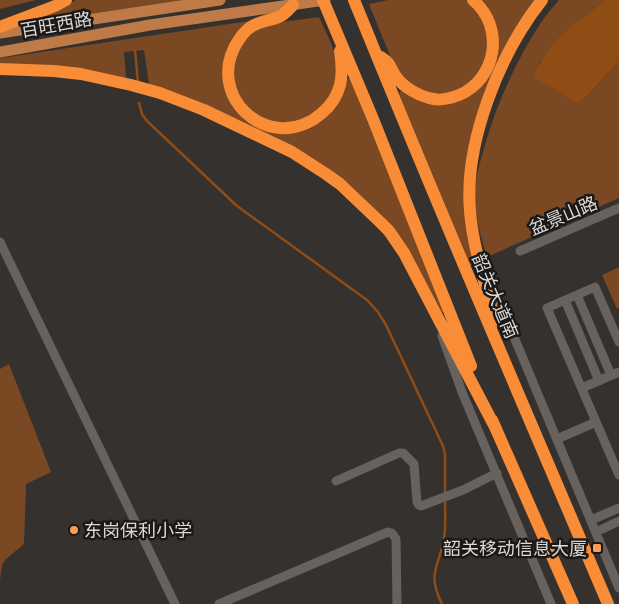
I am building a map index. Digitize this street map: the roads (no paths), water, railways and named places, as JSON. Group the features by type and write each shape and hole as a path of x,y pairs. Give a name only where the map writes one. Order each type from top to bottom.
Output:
{"highway":[{"path":"0,27 66,0"},
{"path":"324,0 495,427 573,604"},
{"name":"韶关大道南","path":"354,0 507,368 608,604"},
{"path":"376,54 388,62 396,77 404,85 421,95 441,100 452,98 465,92 483,76 493,54 491,26 483,11 473,0"},
{"path":"507,368 474,240 470,209 470,176 480,125 498,73 522,27 542,0"},
{"path":"294,5 281,17 250,26 232,51 229,60 228,78 235,100 246,113 268,126 287,128 307,124 325,111 336,97 342,77 339,38"},
{"path":"0,69 81,74 160,93 204,110 292,152 340,184 389,231 411,264 434,312 495,427"}],"main road":[{"name":"百旺西路","path":"0,33 220,0"},
{"name":"百旺西路","path":"0,52 150,25 324,0"}],"street":[{"name":"盆景山路","path":"520,251 619,208"},
{"path":"474,240 619,588"},
{"path":"0,242 175,604"},
{"path":"619,342 595,287 547,308 619,475"},
{"path":"577,295 615,374 582,388"},
{"path":"565,300 599,381"},
{"path":"434,312 462,392 552,604"},
{"path":"557,439 596,422"},
{"path":"336,481 401,452 414,464 418,503 421,506 464,490 497,473"},
{"path":"591,520 619,508"},
{"path":"596,532 619,521"},
{"path":"219,604 388,532 392,533 396,539 397,604"}],"waterway":[{"path":"135,50 138,83"},
{"path":"139,103 142,114 147,121 237,206 367,300 378,312 386,325 443,446 445,454 445,494"},
{"path":"442,604 434,578 444,539 445,500"}],"place":[{"name":"东岗保利小学","path":"74,530"},
{"name":"韶关移动信息大厦","path":"597,548"}]}
